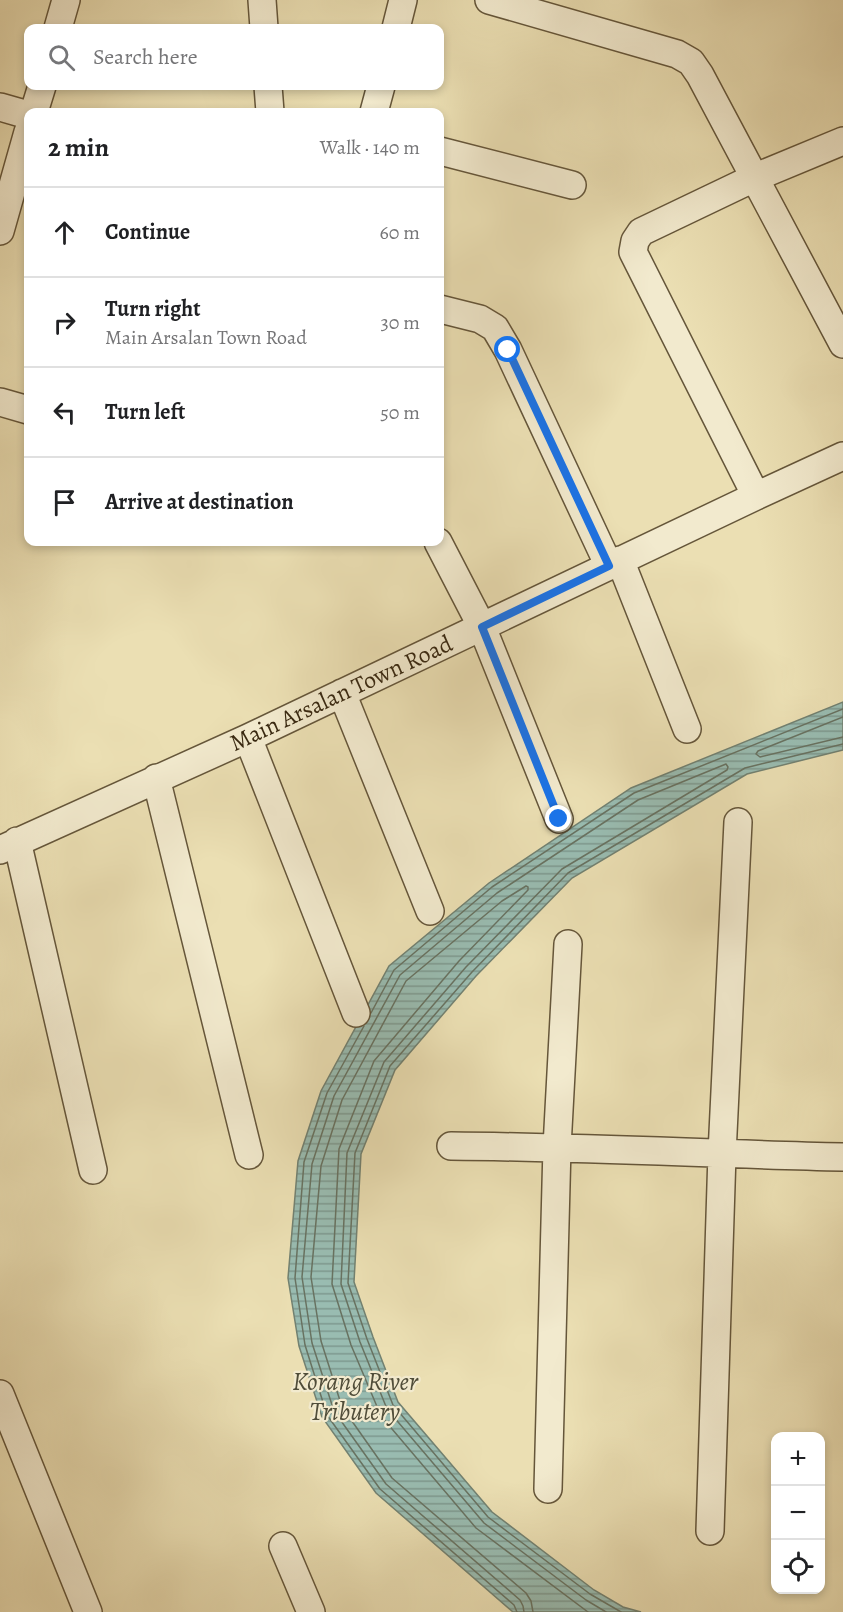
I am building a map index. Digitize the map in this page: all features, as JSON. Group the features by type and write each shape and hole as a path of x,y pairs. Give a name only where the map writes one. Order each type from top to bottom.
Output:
{"street":[{"path":"59,24 66,0"},
{"path":"262,0 264,24"},
{"path":"397,24 403,0"},
{"path":"489,0 677,54 691,62 756,177 843,344"},
{"path":"35,108 41,90"},
{"path":"268,90 270,108"},
{"path":"375,108 380,90"},
{"path":"0,107 24,114"},
{"path":"756,496 633,252 635,241 641,232 756,177 843,141"},
{"path":"0,231 24,146"},
{"path":"444,152 572,185"},
{"path":"444,310 480,319 495,328 508,350 614,563 687,729"},
{"path":"0,402 24,409"},
{"name":"Main Arsalan Town Road","path":"5,846 248,738 843,456"},
{"path":"440,546 482,627 559,819"},
{"path":"342,693 430,911"},
{"path":"248,738 356,1013"},
{"path":"156,778 249,1155"},
{"path":"710,1531 722,1154 738,822"},
{"path":"5,846 93,1170"},
{"path":"548,1489 557,1147 568,945"},
{"path":"450,1146 557,1147 843,1157"},
{"path":"0,1394 88,1612"},
{"path":"283,1546 311,1612"}],"water":[{"name":"Korang River Tributery","path":"843,702 843,750 747,774 572,878 476,976 395,1070 361,1154 354,1282 398,1402 492,1512 594,1590 623,1607 641,1612 513,1612 376,1493 322,1417 299,1346 288,1278 298,1161 321,1091 389,966 489,883 631,788"}],"route":[{"path":"508,350 609,566 482,627 559,819"}]}
